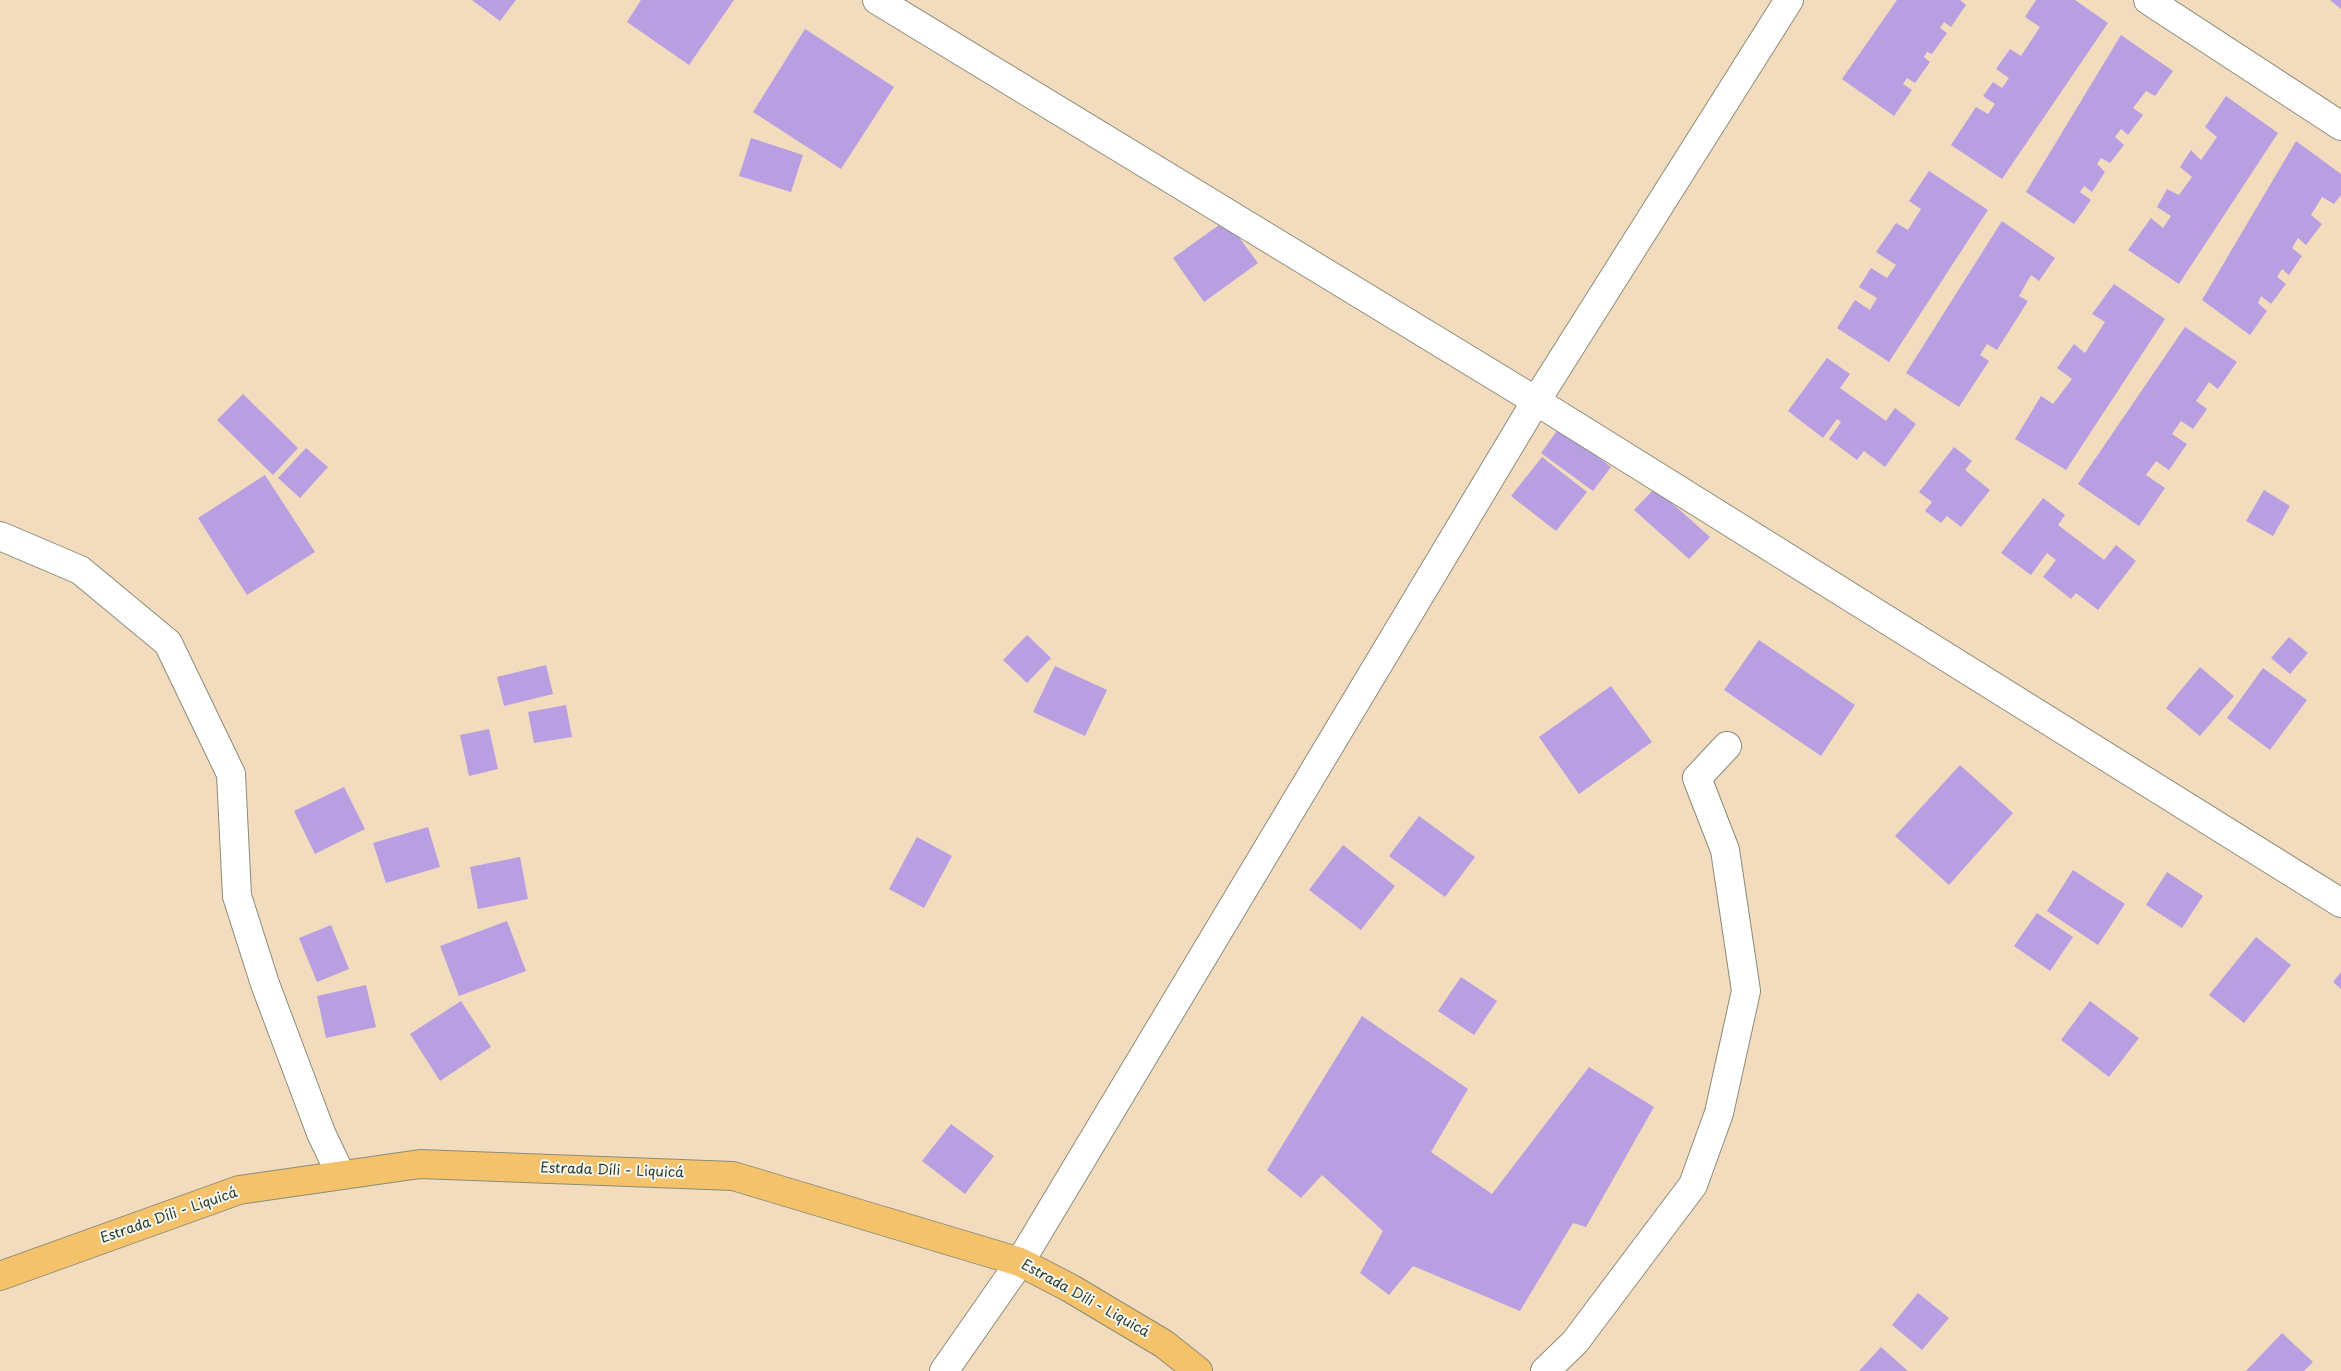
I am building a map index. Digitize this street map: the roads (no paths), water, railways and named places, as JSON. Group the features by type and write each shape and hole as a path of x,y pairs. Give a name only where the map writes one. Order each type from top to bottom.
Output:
{"main road":[{"name":"Estrada Díli - Liquicá","path":"0,1276 239,1190 420,1164 734,1176 1020,1262 1070,1288 1164,1344 1198,1371"}],"street":[{"path":"877,0 1536,401 2341,903"},
{"path":"944,1371 1020,1262 1536,401 1788,0"},
{"path":"2148,0 2341,126"},
{"path":"0,536 80,570 168,643 231,774 238,896 265,984 321,1133 341,1175"},
{"path":"1545,1371 1575,1342 1693,1185 1719,1113 1746,991 1725,850 1697,778 1727,746"}]}
